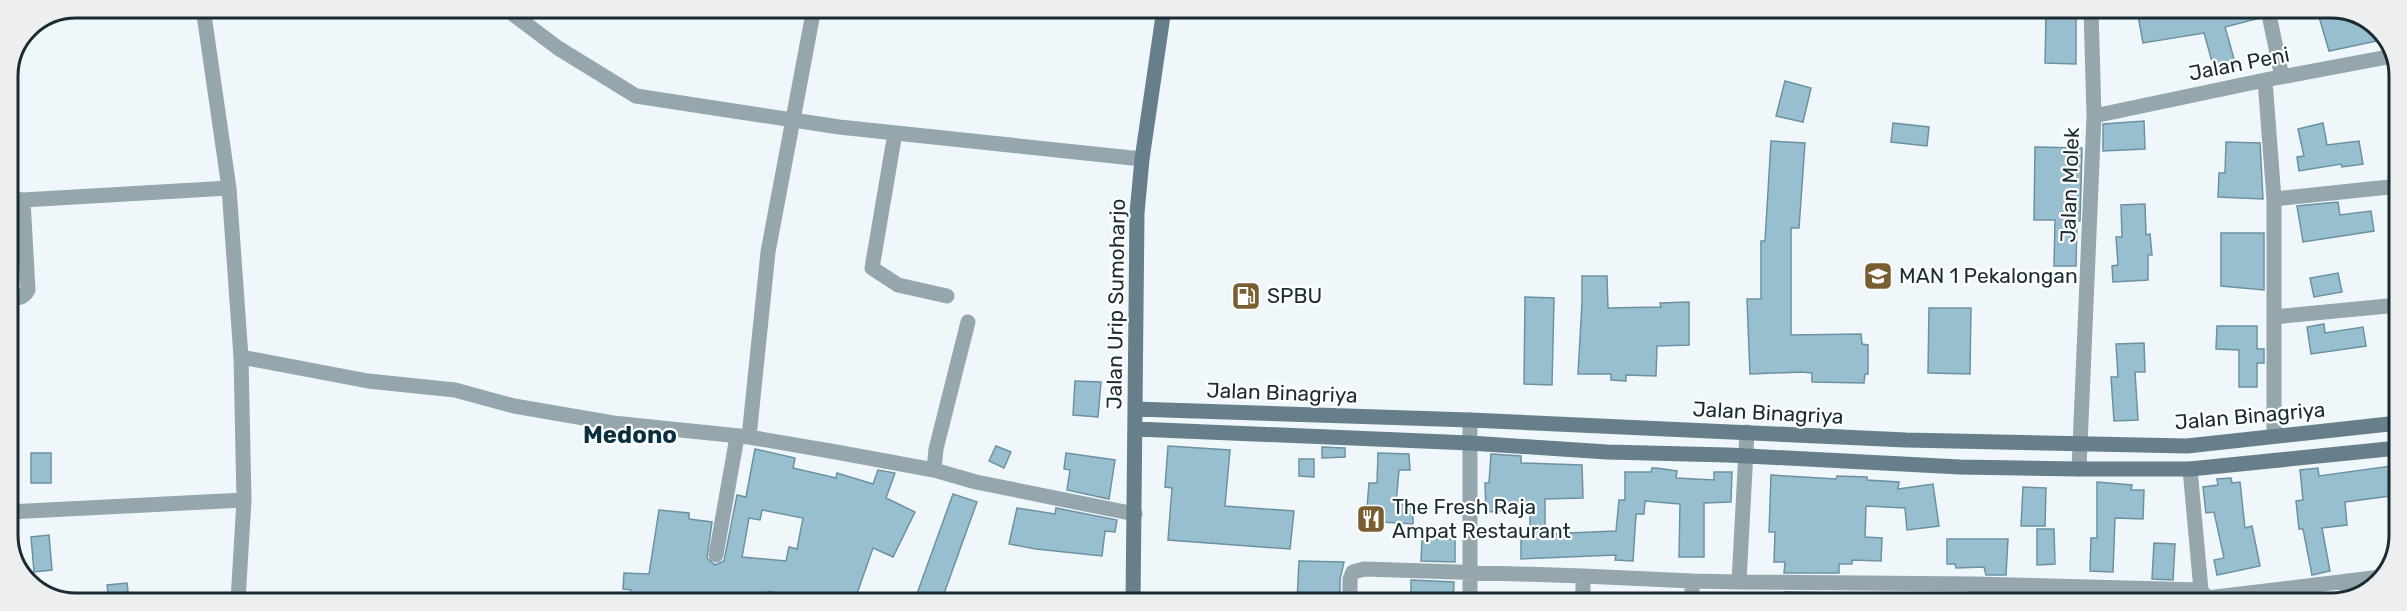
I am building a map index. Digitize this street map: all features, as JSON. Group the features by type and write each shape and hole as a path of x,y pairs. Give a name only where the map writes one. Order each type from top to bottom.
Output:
{"street":[{"path":"204,18 229,188 235,302 241,357 244,500 239,593"},
{"path":"518,18 558,48 636,96 791,120 895,133 1142,159"},
{"path":"716,555 743,437 768,252 791,120 812,18"},
{"name":"Jalan Urip Sumoharjo","path":"1133,593 1137,213 1142,159 1163,18"},
{"name":"Jalan Molek","path":"2079,469 2094,116 2091,18"},
{"path":"2270,18 2282,77"},
{"name":"Jalan Peni","path":"2094,116 2386,57"},
{"path":"2265,80 2274,199 2274,436"},
{"path":"895,133 871,264 880,274 898,285 947,296"},
{"path":"2274,199 2389,187"},
{"path":"18,199 229,188"},
{"path":"18,298 25,295 28,290 24,200"},
{"path":"2274,317 2389,306"},
{"path":"934,470 936,448 968,322"},
{"path":"241,357 368,381 455,390 514,406 613,423 743,437 934,470 976,483 1135,514"},
{"name":"Jalan Binagriya","path":"1135,409 1470,420 1906,440 2187,446 2389,424"},
{"path":"1374,417 1374,440"},
{"path":"1470,420 1470,593"},
{"path":"1607,452 1610,427"},
{"name":"Jalan Binagriya","path":"1136,429 1960,467 2079,469 2190,469 2389,449"},
{"path":"2318,431 2322,456"},
{"path":"1739,582 1747,432"},
{"path":"2190,469 2201,590 2203,593"},
{"path":"18,511 244,500"},
{"path":"1350,593 1350,579 1353,572 1364,569 1692,581 1974,584 2201,590"},
{"path":"1583,576 1583,593"},
{"path":"2248,593 2370,578"},
{"path":"1692,581 1692,593"},
{"path":"2347,581 2348,590"},
{"path":"1974,584 1974,593"}],"building":[{"path":"2046,18 2076,18 2076,64 2045,63"},
{"path":"2138,18 2260,18 2225,27 2236,66 2215,72 2204,33 2143,43"},
{"path":"2319,18 2350,21 2367,30 2377,41 2329,51"},
{"path":"1785,81 1811,88 1803,122 1776,116"},
{"path":"2144,121 2145,149 2103,151 2103,124"},
{"path":"1893,123 1929,127 1927,146 1891,142"},
{"path":"2323,123 2327,145 2359,141 2363,164 2342,167 2341,164 2299,171 2297,157 2304,156 2298,129"},
{"path":"1771,141 1805,143 1799,228 1791,228 1791,335 1861,334 1862,344 1868,345 1868,374 1865,374 1864,383 1812,382 1812,373 1802,372 1750,374 1747,299 1761,299 1761,241 1765,241"},
{"path":"2226,142 2260,143 2263,199 2218,197 2219,173 2225,173"},
{"path":"2035,147 2082,148 2076,266 2054,266 2055,220 2034,220"},
{"path":"2338,202 2340,215 2371,211 2374,231 2303,242 2297,206"},
{"path":"2145,204 2146,235 2150,234 2152,255 2148,255 2148,280 2113,282 2112,266 2118,265 2116,237 2122,237 2121,205"},
{"path":"2221,233 2264,233 2264,290 2221,286"},
{"path":"2338,273 2342,292 2314,297 2310,278"},
{"path":"1582,276 1607,276 1608,308 1661,307 1660,303 1689,302 1689,345 1657,346 1656,376 1626,375 1626,381 1611,380 1611,374 1578,374"},
{"path":"1525,297 1554,298 1552,385 1524,384"},
{"path":"1929,308 1971,308 1970,374 1928,373"},
{"path":"2324,324 2325,333 2363,327 2366,346 2311,354 2307,327"},
{"path":"2217,326 2257,326 2257,349 2264,349 2264,363 2257,363 2257,387 2239,387 2239,350 2216,349"},
{"path":"2144,343 2145,372 2135,372 2138,420 2114,421 2111,377 2118,377 2116,344"},
{"path":"1075,381 1101,382 1098,417 1073,415"},
{"path":"996,446 1011,452 1004,468 989,461"},
{"path":"1168,446 1230,450 1225,506 1294,511 1290,549 1168,540 1172,488 1165,487"},
{"path":"1322,447 1345,448 1345,457 1322,458"},
{"path":"755,449 795,458 793,468 836,478 837,473 873,484 878,470 895,473 886,498 915,512 893,557 873,548 857,593 768,591 768,593 631,593 631,590 623,589 624,573 649,574 659,510 689,513 689,519 712,522 707,558 715,565 724,561 737,495 746,497","holes":["762,510 803,518 797,549 789,547 786,561 742,557 749,518 760,520"]},
{"path":"31,453 51,453 51,483 31,483"},
{"path":"1066,453 1115,460 1109,499 1067,490 1070,470 1064,469"},
{"path":"1378,453 1409,454 1410,470 1399,470 1396,504 1413,505 1413,524 1366,521 1369,483 1377,483"},
{"path":"1491,454 1521,456 1521,463 1582,465 1583,498 1545,499 1545,534 1616,531 1619,500 1625,500 1625,472 1651,472 1652,468 1656,468 1677,471 1676,478 1714,480 1714,472 1732,472 1731,502 1704,503 1704,557 1679,557 1680,504 1645,501 1644,514 1636,514 1633,561 1615,560 1616,555 1521,559 1521,538 1530,538 1530,510 1486,512 1485,483 1489,483"},
{"path":"1299,459 1314,459 1314,477 1299,476"},
{"path":"2389,466 2389,496 2345,502 2347,525 2322,528 2330,571 2312,575 2303,529 2299,529 2296,501 2303,500 2300,470 2318,468 2319,476"},
{"path":"1771,475 1836,479 1837,476 1867,477 1867,480 1899,482 1898,489 1933,484 1939,526 1907,530 1905,508 1866,506 1865,537 1882,538 1881,561 1852,560 1852,564 1839,564 1839,573 1784,573 1785,562 1774,562 1775,532 1769,532"},
{"path":"2231,478 2232,483 2240,482 2245,528 2252,526 2260,566 2217,575 2214,560 2224,558 2214,512 2206,513 2203,487 2218,485 2217,479"},
{"path":"2097,482 2132,485 2131,490 2144,490 2143,519 2115,518 2113,572 2090,571 2091,538 2097,538"},
{"path":"2023,487 2046,488 2045,526 2021,526"},
{"path":"953,494 977,502 944,593 917,593"},
{"path":"1017,508 1055,514 1056,508 1117,520 1115,532 1105,531 1102,556 1009,544"},
{"path":"2037,529 2054,529 2055,564 2037,565"},
{"path":"49,535 52,570 34,572 31,537"},
{"path":"1422,539 1455,539 1455,562 1421,561"},
{"path":"1947,539 2008,539 2006,575 1986,575 1984,567 1956,568 1955,564 1947,564"},
{"path":"2154,543 2175,544 2173,580 2152,579"},
{"path":"1299,561 1344,562 1340,593 1297,593"},
{"path":"1411,580 1454,582 1453,593 1411,593"},
{"path":"127,583 128,591 108,593 107,585"},
{"path":"1784,592 1839,593 1784,593"}],"place":[{"name":"MAN 1 Pekalongan","path":"1878,276"},
{"name":"SPBU","path":"1246,296"},
{"name":"The Fresh Raja Ampat Restaurant","path":"1371,519"}],"district":[{"name":"Medono","path":"630,435"}]}
